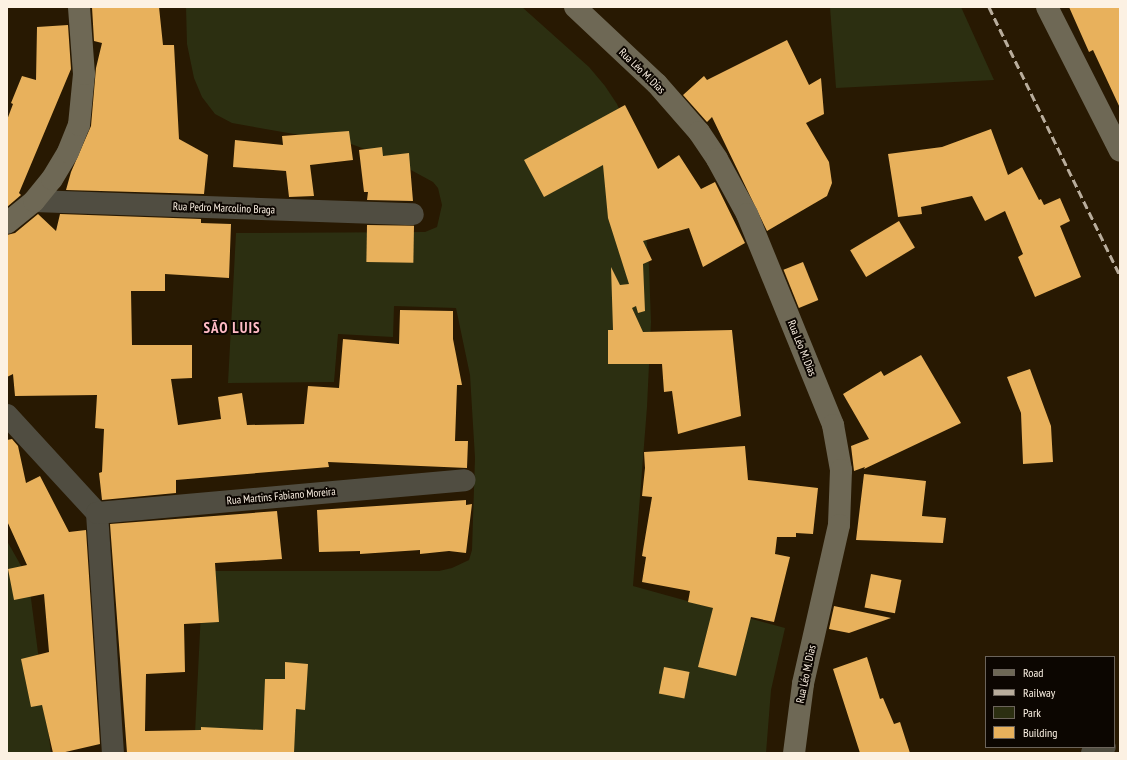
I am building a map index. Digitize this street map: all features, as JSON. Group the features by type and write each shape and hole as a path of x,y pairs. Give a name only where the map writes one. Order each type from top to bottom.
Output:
{"street":[{"path":"7,223 34,201 52,179 68,152 79,125 84,74 79,7"},
{"name":"Rua Léo M. Dias","path":"575,7 657,84 699,132 718,159 747,214 833,425 841,470 839,525 802,684 794,753"},
{"path":"1047,7 1120,151"},
{"name":"Rua Pedro Marcolino Braga","path":"34,201 413,214"},
{"path":"7,415 97,513 113,753"},
{"name":"Rua Martins Fabiano Moreira","path":"97,513 465,480"},
{"path":"1092,753 1103,748"}],"green space":[{"path":"186,7 522,7 589,67 605,86 617,104 633,142 644,210 649,267 651,322 647,407 633,586 785,628 771,690 766,753 194,753 203,571 439,571 452,568 469,560 472,550 475,458 470,375 456,308 394,306 393,337 338,334 334,382 228,383 236,233 425,232 437,227 442,205 438,188 433,182 387,157 351,144 232,123 215,114 202,97 194,78 187,44"},
{"path":"830,7 961,7 994,80 836,88"},
{"path":"7,541 24,571 30,591 51,753 7,753"}],"building":[{"path":"92,7 159,7 163,45 174,45 179,139 208,155 204,194 66,190 71,172 91,126 96,68 102,43 94,41"},
{"path":"1069,7 1120,7 1120,108 1093,50 1089,52"},
{"path":"68,25 71,69 19,193 21,195 7,207 7,120 13,104 11,103 22,76 36,80 37,27"},
{"path":"787,40 809,85 821,78 824,114 806,123 829,162 832,183 827,196 767,231 712,117 707,122 683,95 704,76 707,80"},
{"path":"625,105 658,169 679,155 701,189 715,182 745,243 703,267 689,228 643,241 652,260 643,264 645,311 638,313 636,306 632,308 643,332 732,330 741,416 678,434 672,391 664,392 662,364 608,364 608,330 613,330 611,267 620,285 629,284 608,218 603,165 544,197 524,160"},
{"path":"991,129 1008,175 1022,167 1039,200 1041,199 1044,205 1060,198 1070,221 1060,226 1081,277 1035,297 1018,257 1023,254 1005,211 985,221 972,196 921,207 922,214 898,217 888,154 942,147"},
{"path":"349,131 353,160 310,165 314,196 289,197 286,171 233,167 235,140 283,145 282,136"},
{"path":"382,147 383,156 409,153 413,201 367,200 368,192 364,192 359,150"},
{"path":"38,214 56,231 60,214 201,219 201,223 231,224 229,278 165,274 165,291 131,291 132,345 192,345 192,378 171,379 178,425 221,419 218,397 242,393 247,425 304,424 308,386 339,388 343,339 399,344 400,310 453,311 453,339 462,385 457,385 455,441 468,441 467,468 328,462 329,467 176,480 176,493 102,500 99,473 102,472 104,429 95,428 97,395 15,396 13,374 7,377 7,235 15,233"},
{"path":"899,221 915,248 866,277 850,250"},
{"path":"367,225 414,226 413,263 366,262"},
{"path":"803,262 818,300 799,308 784,270"},
{"path":"921,355 961,423 864,469 865,467 854,471 851,446 869,439 843,394 881,371 884,376"},
{"path":"1030,369 1051,426 1053,462 1023,464 1021,413 1007,377"},
{"path":"12,439 18,446 26,483 40,476 69,532 86,530 100,744 61,753 53,753 42,705 31,707 21,659 49,652 44,594 14,600 8,569 27,565 7,521 7,440"},
{"path":"745,446 748,480 818,488 813,534 796,533 796,537 777,537 775,554 790,557 774,622 751,617 736,676 698,667 713,608 688,602 690,591 642,582 646,557 642,556 652,497 642,496 645,468 644,452"},
{"path":"864,474 926,481 922,516 946,518 943,543 856,540"},
{"path":"466,500 466,505 472,504 466,553 449,551 420,554 420,550 360,554 360,551 319,552 317,510"},
{"path":"277,511 282,559 215,563 219,622 184,624 185,672 146,674 145,731 201,730 201,727 263,730 265,679 285,679 285,662 308,664 305,710 296,709 294,753 127,753 110,524"},
{"path":"871,574 901,580 895,613 865,607"},
{"path":"834,606 891,618 849,633 829,629"},
{"path":"867,657 880,699 883,698 894,724 900,722 910,753 860,753 833,669"},
{"path":"664,667 690,672 684,698 659,694"}],"railway":[{"path":"989,7 1120,276"}],"district":[{"name":"SÃO LUIS","path":"232,328"}]}
